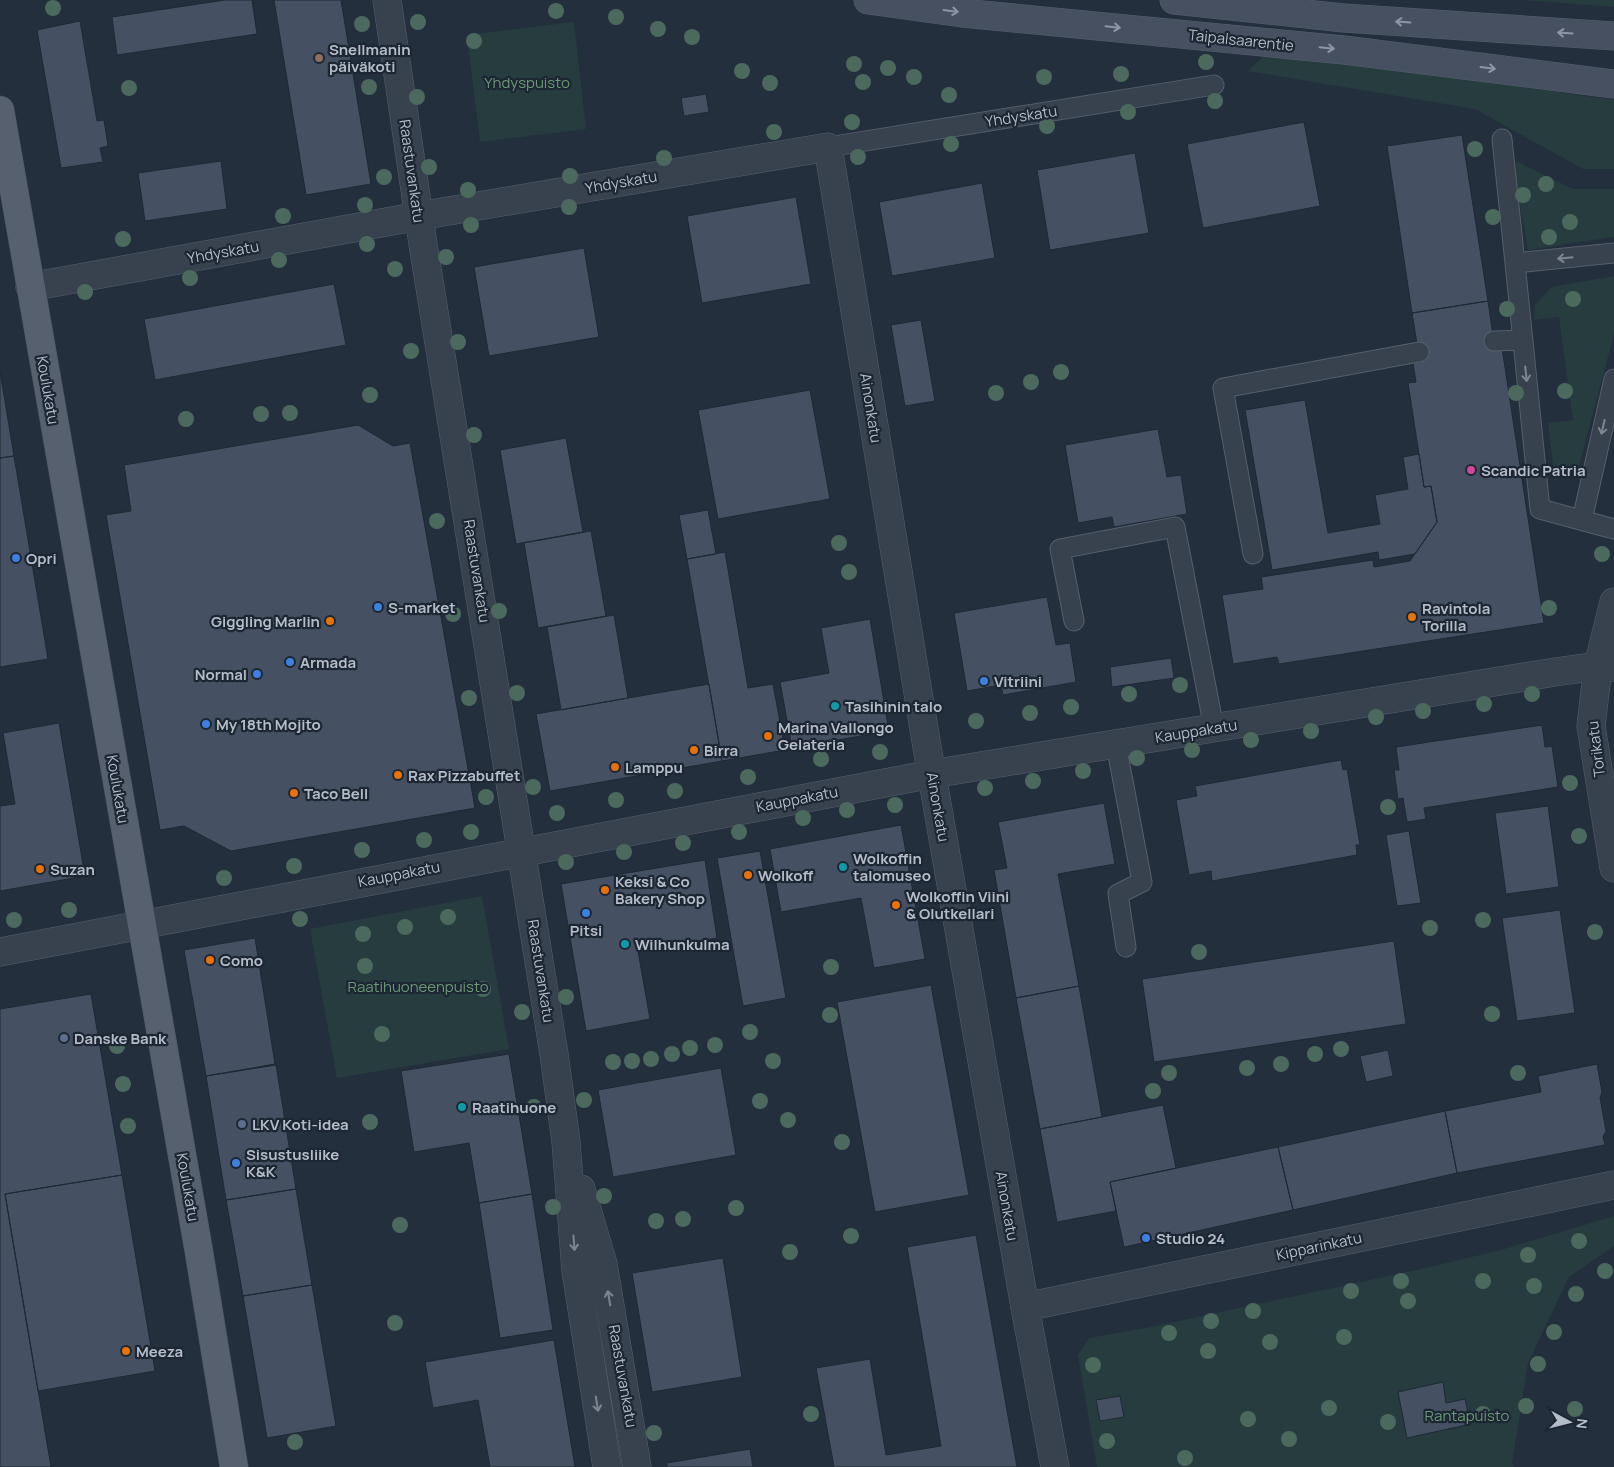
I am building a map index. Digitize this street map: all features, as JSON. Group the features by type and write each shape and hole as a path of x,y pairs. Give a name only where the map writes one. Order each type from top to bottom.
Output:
{"main road":[{"name":"Taipalsaarentie","path":"868,0 962,12 1344,50 1614,84"},
{"path":"1174,0 1344,18 1614,36"},
{"name":"Koulukatu","path":"0,110 234,1467"}],"street":[{"name":"Raastuvankatu","path":"387,0 419,216 522,850 566,1142 576,1272 607,1467"},
{"name":"Yhdyskatu","path":"30,287 419,216 828,147"},
{"name":"Ainonkatu","path":"828,147 932,774 1025,1307 1055,1467"},
{"name":"Torikatu","path":"1614,602 1606,667 1591,726 1614,868"},
{"name":"Kauppakatu","path":"0,952 522,850 932,774 1606,667"},
{"name":"Raastuvankatu","path":"566,1142 604,1264 637,1467"},
{"name":"Kipparinkatu","path":"1025,1307 1614,1185"}],"lane":[{"name":"Yhdyskatu","path":"828,147 1214,85"},
{"path":"1502,139 1540,509 1614,529"},
{"path":"1515,262 1614,253"},
{"path":"1494,341 1523,340"},
{"path":"1254,554 1223,388 1419,352"},
{"path":"1582,520 1614,379"},
{"path":"1074,621 1060,549 1175,527 1214,728"},
{"path":"1116,744 1142,882 1118,894 1126,947"}],"green space":[{"path":"1523,0 1614,0 1614,7"},
{"name":"Yhdyspuisto","path":"574,22 586,129 480,142 467,35"},
{"path":"1269,51 1614,100 1614,169 1583,169 1475,109 1248,71"},
{"path":"1516,161 1573,189 1614,189 1614,237 1528,250 1515,177"},
{"path":"1614,276 1614,334 1577,474 1568,469 1555,481 1548,423 1573,420 1559,317 1534,320 1535,305 1552,287"},
{"name":"Raatihuoneenpuisto","path":"482,896 509,1049 337,1078 310,929"},
{"name":"Rantapuisto","path":"1614,1216 1614,1246 1569,1277 1528,1363 1512,1463 1514,1467 1097,1467 1078,1355 1089,1338 1151,1327 1421,1269 1501,1250"}],"building":[{"path":"225,0 252,0 257,34 117,55 112,17"},
{"path":"274,0 341,0 371,184 306,195"},
{"path":"80,21 97,121 104,120 108,146 100,148 103,162 61,168 37,30"},
{"path":"706,94 709,112 684,116 681,98"},
{"path":"1304,122 1320,206 1203,228 1187,144"},
{"path":"1462,135 1488,301 1412,313 1387,146"},
{"path":"1135,153 1149,233 1050,250 1037,170"},
{"path":"221,161 227,209 145,221 138,173"},
{"path":"982,183 995,258 892,276 879,202"},
{"path":"796,197 811,284 702,303 687,216"},
{"path":"584,248 599,337 489,356 474,267"},
{"path":"334,284 346,345 155,380 144,319"},
{"name":"Scandic Patria","path":"1488,301 1495,349 1502,348 1544,623 1279,664 1277,657 1233,664 1222,595 1263,589 1261,577 1373,560 1374,567 1410,561 1437,522 1431,486 1424,487 1408,383 1416,382 1413,363 1420,362 1412,313"},
{"path":"921,320 935,401 905,406 891,325"},
{"path":"0,371 14,456 0,458"},
{"path":"810,390 830,499 718,519 698,410"},
{"path":"1305,400 1328,533 1380,524 1375,495 1408,489 1403,457 1419,454 1424,487 1431,486 1437,522 1415,554 1379,560 1378,552 1272,570 1245,410"},
{"name":"Armada","path":"358,425 393,446 410,443 475,808 231,851 184,826 160,830 106,515 131,511 124,465"},
{"path":"1158,429 1167,477 1181,475 1187,514 1114,527 1112,517 1078,523 1065,445"},
{"path":"566,438 583,532 516,544 500,450"},
{"name":"Opri","path":"14,456 48,659 0,667 0,458"},
{"path":"708,510 716,554 687,559 679,515"},
{"path":"591,531 606,616 538,628 524,543"},
{"path":"725,552 748,688 773,684 785,750 722,761 687,559"},
{"path":"1047,597 1056,645 1070,643 1076,682 1003,695 1001,685 967,691 954,613"},
{"path":"614,615 628,698 561,710 547,627"},
{"name":"Tasihinin talo","path":"870,619 889,731 792,748 780,682 829,673 821,628"},
{"path":"1171,658 1174,678 1112,687 1110,667"},
{"path":"709,684 722,761 550,791 536,714"},
{"path":"59,723 85,876 0,891 0,806 15,804 3,733"},
{"path":"1542,725 1545,747 1552,746 1558,787 1424,808 1426,819 1407,822 1403,798 1398,799 1394,770 1399,770 1396,747"},
{"path":"1341,760 1343,770 1347,769 1360,845 1356,845 1357,855 1212,881 1211,871 1189,875 1176,800 1197,796 1195,786"},
{"path":"1104,803 1115,864 1058,874 1079,986 1016,998 994,870 1007,868 998,822"},
{"path":"1548,806 1559,887 1506,894 1495,813"},
{"path":"901,825 925,959 874,968 861,898 781,912 770,849"},
{"path":"1409,831 1421,903 1397,906 1386,835"},
{"path":"760,851 786,998 743,1006 717,858"},
{"name":"Wilhunkulma","path":"705,860 717,938 638,951 650,1019 586,1031 561,884"},
{"path":"1560,910 1575,1013 1517,1021 1502,918"},
{"path":"255,938 275,1064 206,1076 184,950"},
{"path":"1394,941 1406,1024 1154,1062 1142,979"},
{"path":"931,985 969,1195 875,1212 837,1002"},
{"path":"1079,986 1102,1117 1040,1129 1016,998"},
{"path":"91,994 122,1175 5,1194 51,1467 0,1467 0,1009"},
{"path":"1388,1050 1393,1076 1366,1082 1360,1056"},
{"name":"Raatihuone","path":"509,1054 532,1194 479,1203 469,1143 414,1152 401,1071"},
{"path":"1597,1064 1602,1092 1600,1098 1606,1131 1603,1137 1605,1145 1457,1173 1445,1111 1541,1092 1538,1076"},
{"path":"276,1065 296,1189 226,1200 206,1076"},
{"path":"721,1068 736,1155 613,1177 598,1090"},
{"path":"1163,1105 1176,1168 1110,1182 1116,1211 1057,1222 1040,1129"},
{"path":"1445,1111 1457,1173 1293,1210 1278,1147"},
{"path":"1278,1147 1293,1210 1124,1247 1110,1182"},
{"path":"122,1175 155,1371 38,1391 5,1194"},
{"path":"296,1189 312,1285 243,1296 226,1200"},
{"path":"532,1194 553,1330 500,1338 479,1203"},
{"path":"976,1235 1017,1467 834,1467 816,1368 870,1359 886,1455 941,1446 907,1247"},
{"path":"723,1258 742,1377 652,1392 632,1273"},
{"path":"312,1285 336,1426 267,1438 243,1296"},
{"path":"554,1340 575,1467 490,1467 478,1400 433,1408 425,1362"},
{"path":"1443,1382 1446,1403 1465,1399 1471,1424 1407,1438 1398,1392"},
{"path":"1120,1396 1124,1417 1100,1421 1096,1400"},
{"path":"750,1449 753,1467 667,1467 667,1463"}],"place":[{"name":"Snellmanin päiväkoti","path":"319,58"},
{"name":"Scandic Patria","path":"1471,470"},
{"name":"Opri","path":"16,558"},
{"name":"S-market","path":"378,607"},
{"name":"Ravintola Torilla","path":"1412,617"},
{"name":"Giggling Marlin","path":"330,621"},
{"name":"Armada","path":"290,662"},
{"name":"Normal","path":"257,674"},
{"name":"Vitriini","path":"984,681"},
{"name":"Tasihinin talo","path":"835,706"},
{"name":"My 18th Mojito","path":"206,724"},
{"name":"Marina Vallongo Gelateria","path":"768,736"},
{"name":"Birra","path":"694,750"},
{"name":"Lamppu","path":"615,767"},
{"name":"Rax Pizzabuffet","path":"398,775"},
{"name":"Taco Bell","path":"294,793"},
{"name":"Wolkoffin talomuseo","path":"843,867"},
{"name":"Suzan","path":"40,869"},
{"name":"Wolkoff","path":"748,875"},
{"name":"Keksi & Co Bakery Shop","path":"605,890"},
{"name":"Wolkoffin Viini & Olutkellari","path":"896,905"},
{"name":"Pitsi","path":"586,913"},
{"name":"Wilhunkulma","path":"625,944"},
{"name":"Como","path":"210,960"},
{"name":"Danske Bank","path":"64,1038"},
{"name":"Raatihuone","path":"462,1107"},
{"name":"LKV Koti-idea","path":"242,1124"},
{"name":"Sisustusliike K&K","path":"236,1163"},
{"name":"Studio 24","path":"1146,1238"},
{"name":"Meeza","path":"126,1351"}]}
